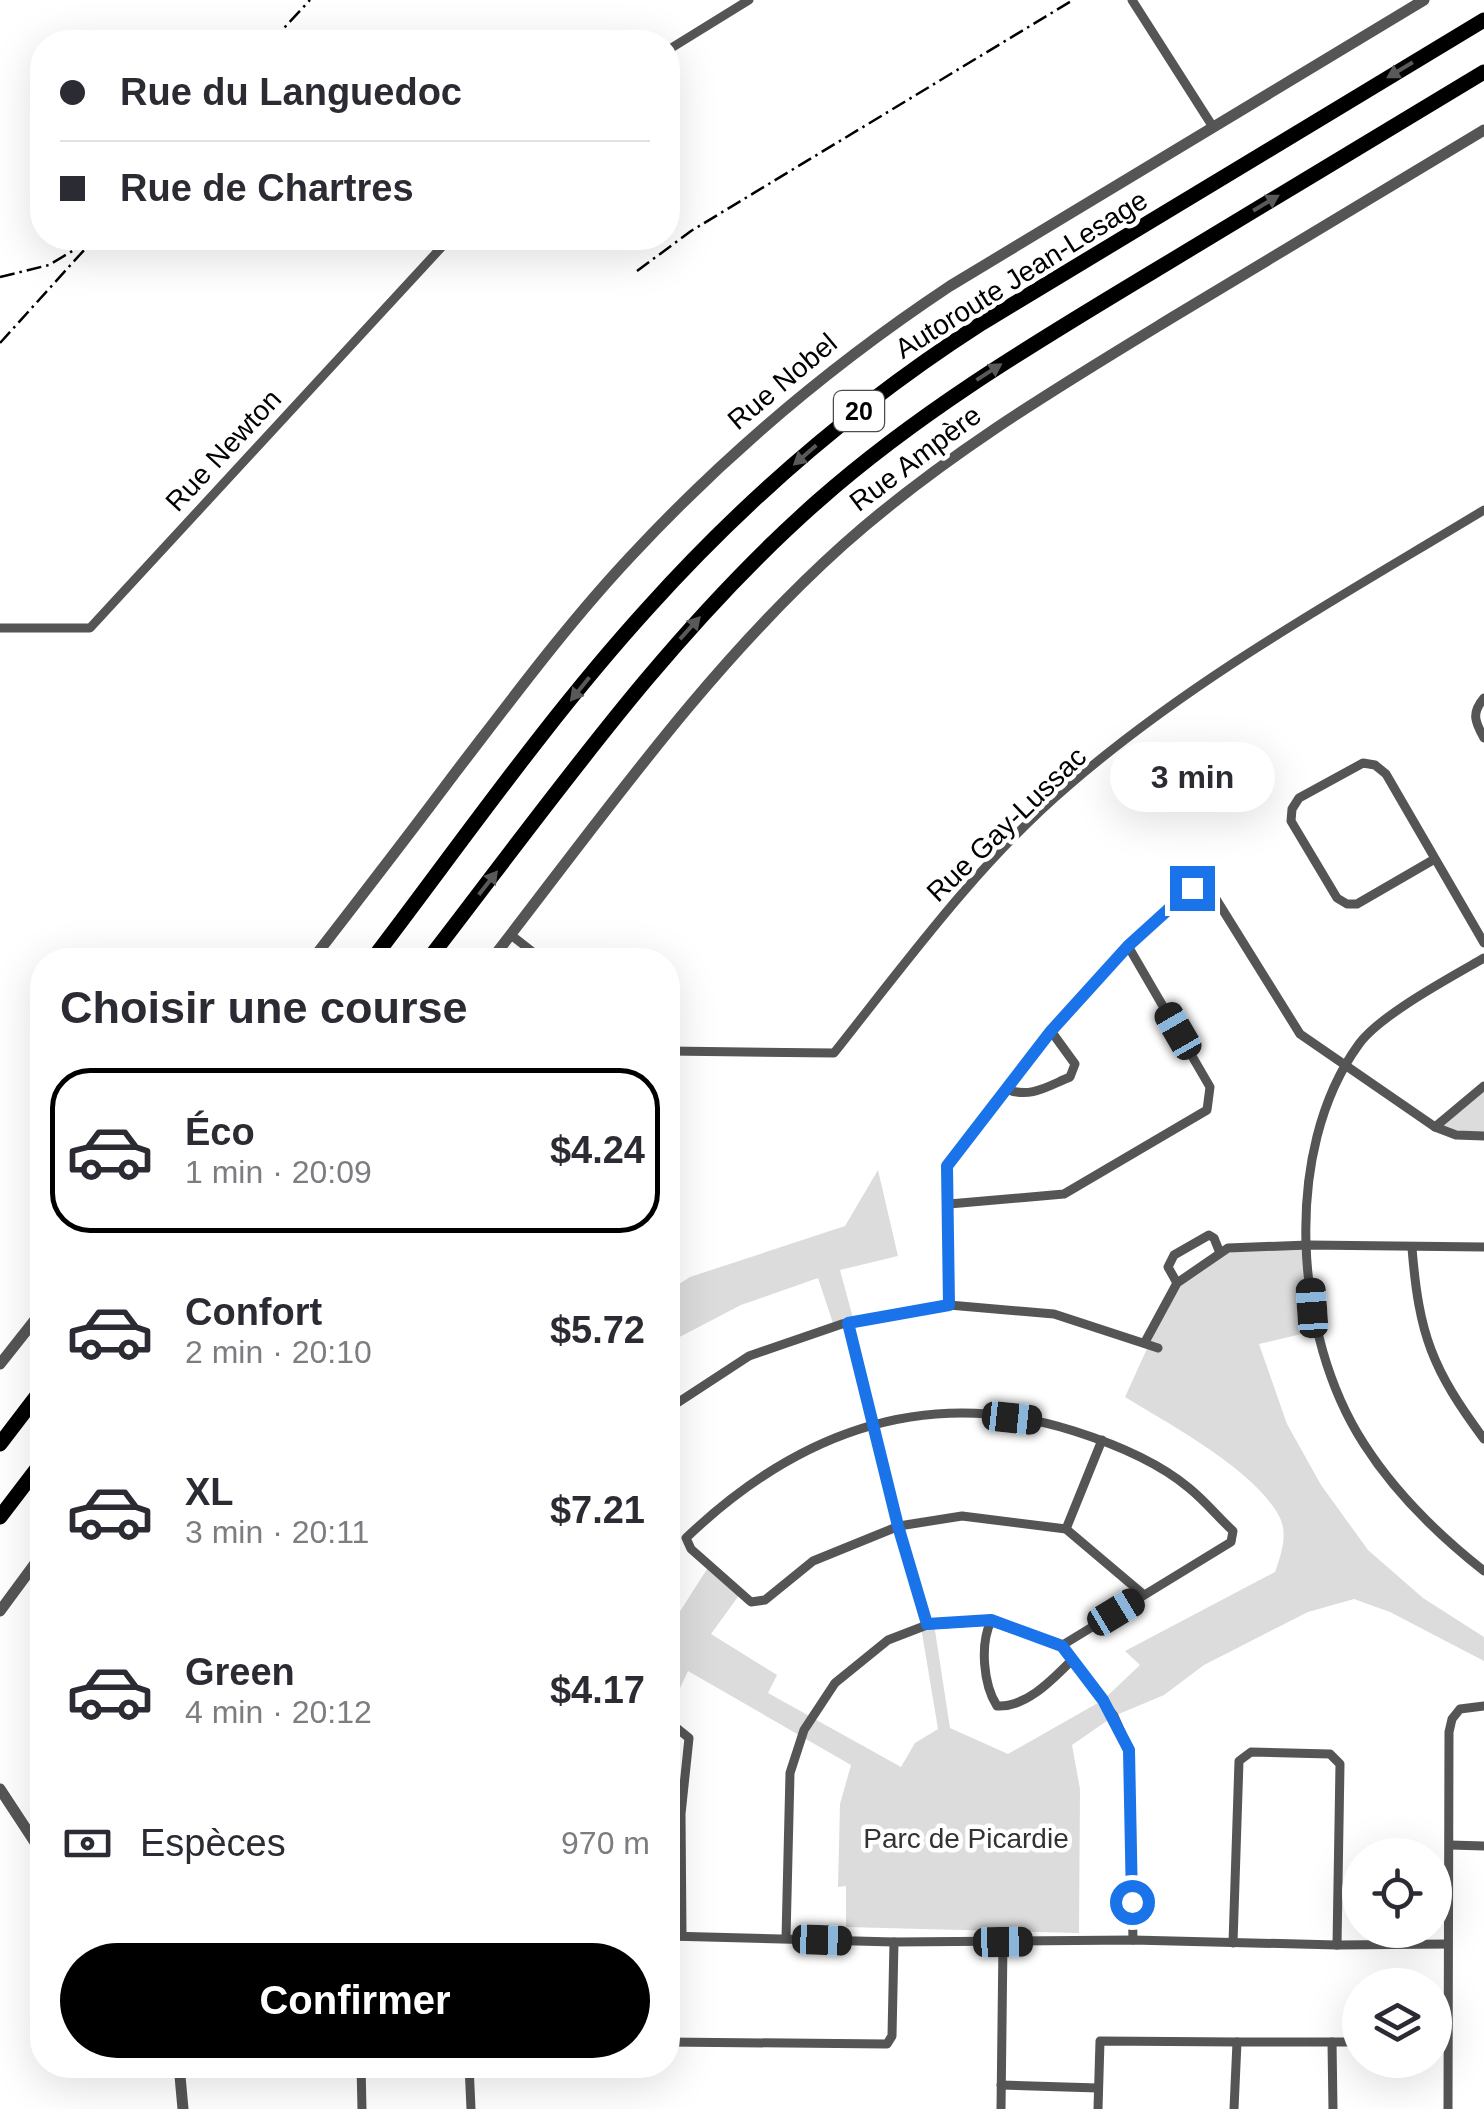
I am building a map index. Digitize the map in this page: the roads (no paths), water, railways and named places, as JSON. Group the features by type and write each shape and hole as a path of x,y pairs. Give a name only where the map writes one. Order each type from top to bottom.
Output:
{"highway":[{"name":"Autoroute Jean-Lesage","path":"381,948 556,719 644,612 734,520 822,440 982,323 1484,20"},
{"name":"20","path":"437,948 662,660 727,588 834,487 990,371 1484,72"},
{"path":"0,1444 30,1405"},
{"path":"0,1517 30,1478"}],"street":[{"path":"680,43 750,0"},
{"path":"1132,0 1213,126"},
{"name":"Rue Nobel","path":"321,948 584,609 655,530 816,383 904,317 1424,0"},
{"name":"Rue Ampère","path":"500,948 709,681 773,612 874,518 1024,409 1484,130"},
{"name":"Rue Newton","path":"0,628 90,628 439,250"},
{"name":"Rue Gay-Lussac","path":"680,1051 834,1052 954,902 1067,786 1211,676 1484,510"},
{"path":"1484,698 1475,710 1474,721 1484,738"},
{"path":"1433,860 1357,904 1346,904 1337,898 1291,821 1292,809 1298,798 1364,763 1375,765 1386,774 1484,943"},
{"path":"949,1305 947,1166 1051,1031 1128,946 1192,888 1211,891 1300,1034 1435,1127 1456,1135 1484,1136"},
{"path":"510,934 527,948"},
{"path":"949,1204 1064,1194 1207,1110 1210,1087 1128,946"},
{"path":"1484,958 1420,995 1361,1040 1320,1119 1308,1170 1308,1245 1315,1319 1332,1376 1362,1441 1400,1494 1446,1541 1484,1571"},
{"path":"1006,1089 1019,1094 1034,1092 1070,1077 1075,1064 1051,1031"},
{"path":"1435,1127 1484,1086"},
{"path":"1178,1283 1168,1266 1174,1255 1209,1235 1220,1253"},
{"path":"1145,1342 1178,1283 1228,1248 1484,1247"},
{"path":"1412,1248 1415,1291 1428,1349 1452,1395 1484,1439"},
{"path":"680,1401 749,1356 848,1323 949,1305 1054,1314 1158,1348"},
{"path":"848,1323 898,1526 927,1624"},
{"path":"0,1364 30,1326"},
{"path":"1062,1646 1144,1596 1231,1542 1233,1531 1188,1487 1145,1459 1102,1440 1040,1421 954,1412 874,1422 808,1450 722,1504 686,1538 691,1549 750,1602 765,1600 814,1561 898,1526 962,1516 1066,1529 1144,1596"},
{"path":"1066,1529 1102,1440"},
{"path":"0,1611 30,1570"},
{"path":"991,1620 984,1635 988,1693 996,1706 1022,1700 1072,1660"},
{"path":"786,1938 790,1773 800,1736 834,1683 888,1640 927,1624 991,1620 1062,1646 1112,1712 1129,1750 1133,1940"},
{"path":"1450,1838 1452,1718 1460,1708 1484,1706"},
{"path":"680,1728 688,1738 681,1814 682,1936 1342,1946"},
{"path":"1233,1943 1239,1761 1251,1752 1330,1754 1340,1764 1337,1946"},
{"path":"0,1789 30,1835"},
{"path":"1452,1845 1484,1846"},
{"path":"680,2042 886,2044 892,2036 894,1942"},
{"path":"1000,2109 1003,1942"},
{"path":"1448,1948 1448,2109"},
{"path":"1098,2109 1100,2040 1342,2042"},
{"path":"1234,2109 1237,2042"},
{"path":"1332,2042 1333,2109"},
{"path":"180,2078 184,2109"},
{"path":"361,2078 362,2109"},
{"path":"470,2078 471,2109"},
{"path":"1001,2085 1098,2088"}],"railway":[{"path":"282,30 310,0"},
{"path":"680,239 1073,0"},
{"path":"0,277 49,265 74,250"},
{"path":"0,343 84,250"},
{"path":"637,271 665,250"}],"park label":[{"name":"Parc de Picardie","path":"966,1838"}]}
